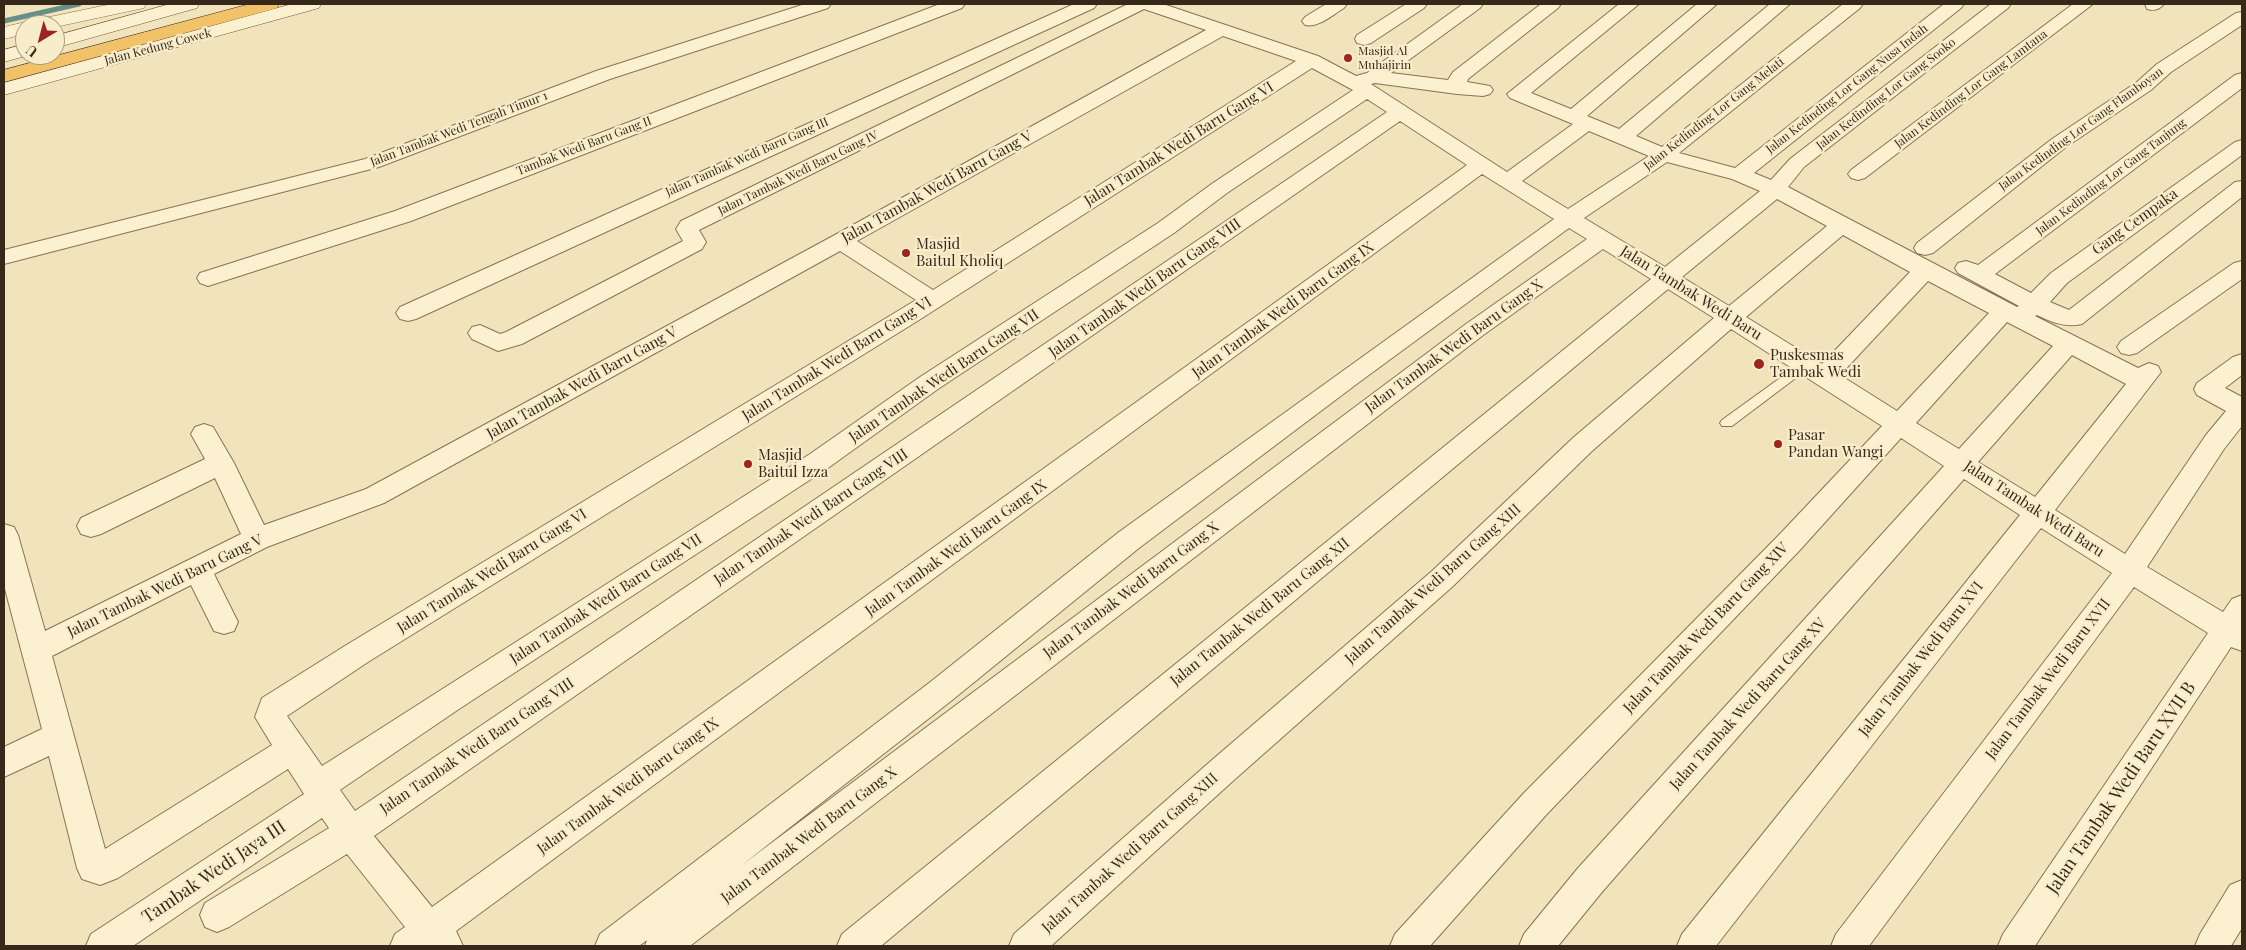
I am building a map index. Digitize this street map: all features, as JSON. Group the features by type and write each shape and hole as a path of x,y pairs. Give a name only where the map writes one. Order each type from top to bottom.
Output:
{"highway":[{"name":"Jalan Kedung Cowek","path":"65,47 223,4"},
{"path":"270,10 286,4"},
{"name":"Jalan Kedung Cowek","path":"4,76 270,10"}],"main road":[{"path":"65,20 137,4"},
{"path":"65,39 190,4"},
{"name":"Jalan Kedung Cowek","path":"4,89 270,10 312,4"}],"street":[{"name":"Jalan Tambak Wedi Tengah Timur 1","path":"4,257 372,163 594,78 822,4"},
{"name":"Tambak Wedi Baru Gang II","path":"208,278 403,216 956,4"},
{"name":"Jalan Tambak Wedi Baru Gang III","path":"408,313 1088,4"},
{"name":"Jalan Tambak Wedi Baru Gang IV","path":"480,333 498,343 514,338 694,244 696,242 687,228 689,226 1142,4"},
{"name":"Jalan Tambak Wedi Baru","path":"1146,4 1311,60 1365,83 1400,112 1481,165 1603,238 1961,462 2129,570 2237,625"},
{"path":"1311,21 1338,4"},
{"path":"1364,39 1418,4"},
{"name":"Jalan Tambak Wedi Baru Gang VII","path":"321,792 448,700 530,649 819,461 929,383 1151,238 1474,4"},
{"path":"1458,88 1460,76 1552,4"},
{"path":"1630,4 1517,94 1664,155 1739,175 1775,190 1842,225 1925,259 2019,311 2069,343"},
{"path":"1508,181 1580,120 1708,4"},
{"path":"1622,137 1781,4"},
{"name":"Jalan Kedinding Lor Gang Melati","path":"612,946 940,692 1129,540 1349,377 1569,218 1664,155 1854,4"},
{"name":"Jalan Kedinding Lor Gang Nusa Indah","path":"1739,175 1955,4"},
{"name":"Jalan Kedinding Lor Gang Sooko","path":"1666,278 1775,190 1797,163 2002,4"},
{"name":"Jalan Kedinding Lor Gang Lamtana","path":"1858,174 2084,4"},
{"name":"Jalan Kedinding Lor Gang Flamboyan","path":"1815,371 1925,259 2059,143 2125,99 2164,68 2242,17"},
{"name":"Jalan Tambak Wedi Baru Gang V","path":"36,650 257,539 375,496 841,241 1220,30"},
{"name":"Jalan Tambak Wedi Baru Gang VI","path":"292,750 270,717 273,708 358,653 932,300 1311,60"},
{"name":"Jalan Kedinding Lor Gang Tanjung","path":"1972,271 2242,79"},
{"path":"1365,83 1484,90"},
{"name":"Jalan Tambak Wedi Baru Gang VIII","path":"217,915 351,833 1400,112"},
{"name":"Gang Cempaka","path":"2019,311 2059,278 2202,173 2242,146"},
{"name":"Jalan Tambak Wedi Baru Gang IX","path":"428,941 1481,165"},
{"path":"1972,271 2019,311 2062,318 2074,318 2242,187"},
{"name":"Jalan Tambak Wedi Baru Gang XIII","path":"1026,946 1223,770 1442,579 1583,444 1842,225"},
{"name":"Jalan Tambak Wedi Baru Gang X","path":"662,946 1458,342 1603,238"},
{"path":"841,241 932,300"},
{"path":"2128,347 2242,268"},
{"name":"Jalan Tambak Wedi Baru Gang XII","path":"854,946 1666,278"},
{"name":"Jalan Tambak Wedi Baru Gang XIV","path":"1407,946 1534,804 1789,543 1899,424 2019,311"},
{"name":"Jalan Tambak Wedi Baru XVI","path":"1694,946 2146,376 2069,343"},
{"name":"Jalan Tambak Wedi Baru Gang XV","path":"1536,946 1590,880 2069,343"},
{"path":"2242,363 2206,389 2242,408"},
{"name":"Jalan Tambak Wedi Baru XVII","path":"1848,946 2129,570 2215,442 2242,408"},
{"path":"204,434 221,463 257,539"},
{"path":"91,526 221,463"},
{"path":"4,534 94,868 106,867 292,750 428,941"},
{"path":"197,568 224,622"},
{"name":"Jalan Tambak Wedi Baru XVII B","path":"2015,946 2237,625"},
{"path":"4,763 58,736"},
{"name":"Tambak Wedi Jaya III","path":"103,946 321,792"},
{"path":"2215,945 2242,897"}],"lane":[{"path":"1727,423 1815,371"}],"waterway":[{"path":"4,21 79,4"}],"place":[{"name":"Masjid Al Muhajirin","path":"1348,58"},
{"name":"Masjid Baitul Kholiq","path":"906,253"},
{"name":"Puskesmas Tambak Wedi","path":"1759,364"},
{"name":"Pasar Pandan Wangi","path":"1778,444"},
{"name":"Masjid Baitul Izza","path":"748,464"}]}
